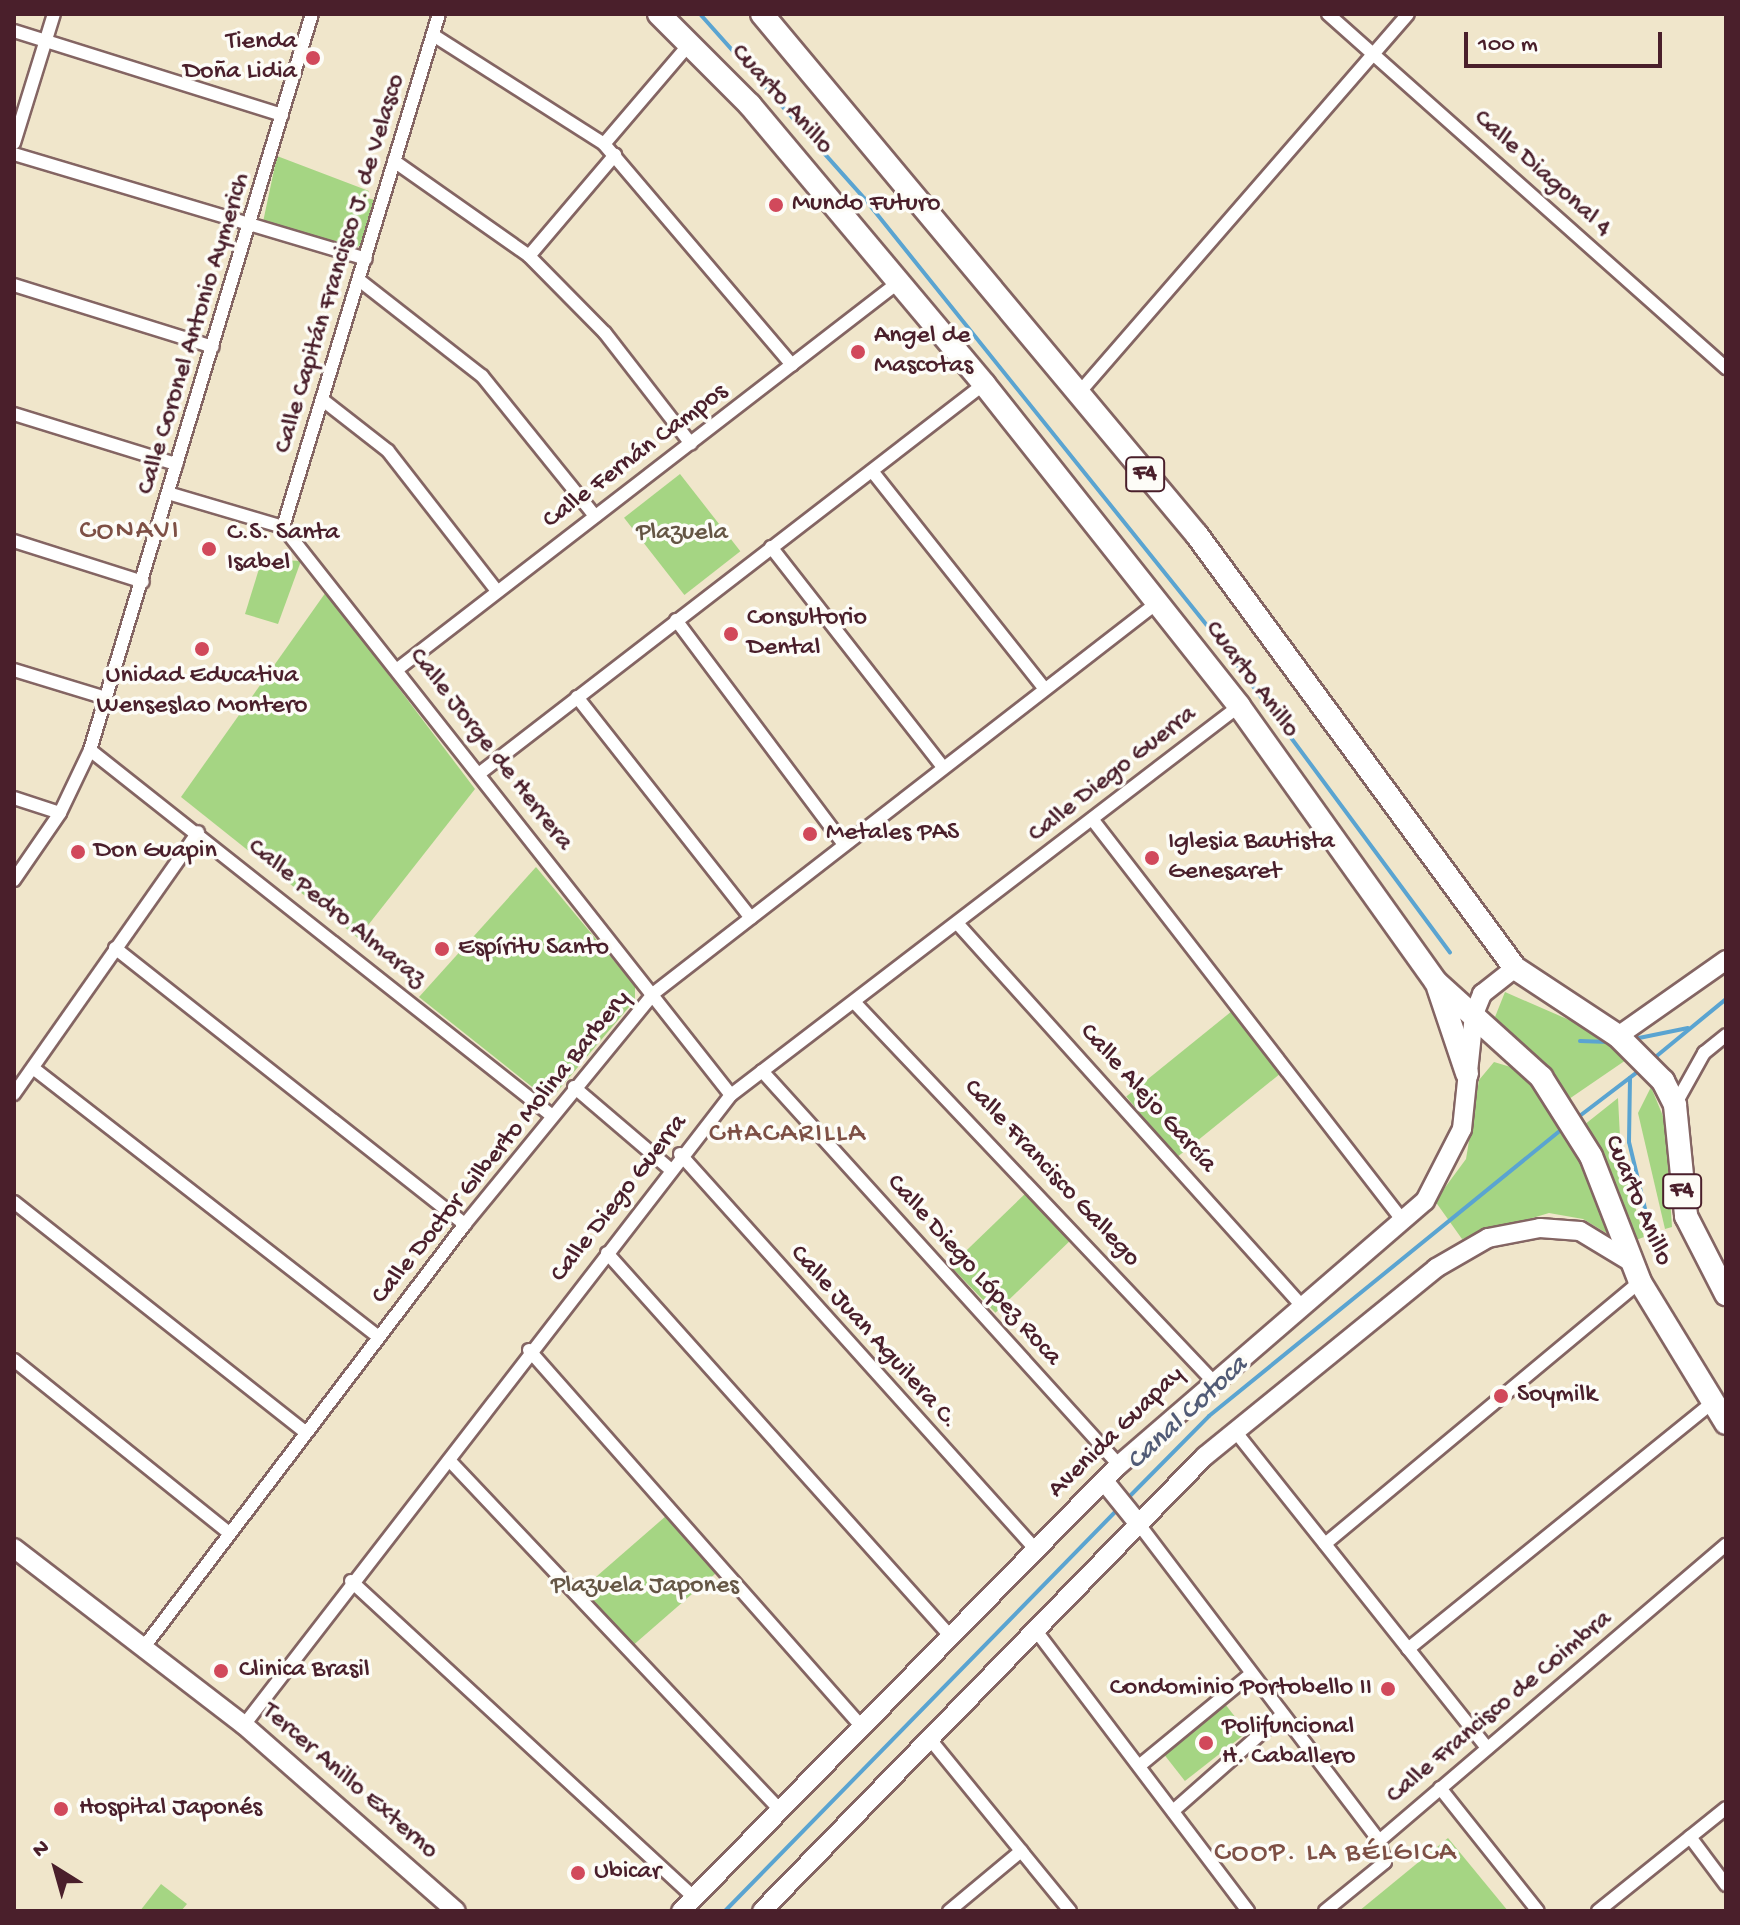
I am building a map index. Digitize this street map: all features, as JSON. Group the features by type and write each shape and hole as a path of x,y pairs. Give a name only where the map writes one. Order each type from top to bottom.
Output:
{"highway":[{"name":"Cuarto Anillo","path":"659,14 691,42 900,281 984,384 1239,706 1436,982 1541,1077 1577,1132 1606,1188 1636,1272 1719,1402 1726,1423"},
{"name":"Cuarto Anillo","path":"762,14 1268,627 1515,968 1618,1036 1663,1081 1675,1105 1686,1216 1726,1294"},
{"path":"1436,982 1467,1073"}],"main road":[{"path":"1618,1036 1726,960"},
{"name":"Avenida Guapay","path":"688,1905 1036,1550 1109,1486 1119,1465 1211,1379 1403,1221 1454,1156 1474,1014 1482,994 1515,968"},
{"path":"762,1911 1034,1628 1134,1517 1409,1289 1488,1238 1540,1228 1580,1231 1636,1272"},
{"path":"1109,1486 1134,1517"},
{"name":"Tercer Anillo Externo","path":"14,1548 244,1725 456,1911"}],"street":[{"path":"14,143 54,14"},
{"name":"Calle Coronel Antonio Aymerich","path":"14,880 60,813 90,750 171,494 176,464 251,228 312,14"},
{"name":"Calle Capitán Francisco J. de Velasco","path":"283,527 324,401 439,14"},
{"name":"Calle Diagonal 4","path":"1328,14 1726,368"},
{"path":"1078,394 1408,14"},
{"path":"14,31 282,115"},
{"path":"433,35 604,144 792,365"},
{"path":"604,144 691,42"},
{"path":"14,154 251,228 366,259"},
{"path":"529,256 615,155"},
{"path":"394,161 529,256 605,333 691,444"},
{"path":"359,280 482,376 595,516"},
{"name":"Calle Fernán Campos","path":"399,668 900,281"},
{"path":"14,285 213,347"},
{"path":"480,773 984,384"},
{"path":"324,401 388,451 497,591"},
{"path":"14,414 176,464"},
{"path":"872,471 1045,689"},
{"path":"171,494 283,527"},
{"name":"Calle Jorge de Herrera","path":"283,527 399,668 731,1095"},
{"path":"14,541 143,582"},
{"path":"771,547 943,767"},
{"name":"Calle Doctor Gilberto Molina Barbery","path":"144,1647 227,1531 465,1224 551,1115 654,993 843,843 1158,602"},
{"path":"676,620 843,843"},
{"path":"14,670 106,698"},
{"path":"577,697 751,918"},
{"name":"Calle Diego Guerra","path":"244,1725 680,1154 731,1095 1239,706"},
{"name":"Calle Pedro Almaraz","path":"90,750 198,832 551,1115"},
{"path":"14,798 60,813"},
{"path":"1092,819 1403,1221"},
{"path":"14,1094 198,832"},
{"name":"Calle Alejo García","path":"957,923 1302,1306"},
{"path":"115,948 465,1224"},
{"name":"Calle Francisco Gallego","path":"854,1002 1211,1379"},
{"path":"1675,1105 1704,1053 1726,1035"},
{"path":"33,1068 379,1337"},
{"name":"Calle Diego López Roca","path":"762,1071 1119,1465"},
{"path":"574,1087 670,1169"},
{"name":"Calle Juan Aguilera C.","path":"680,1154 1036,1550"},
{"path":"14,1202 305,1432"},
{"path":"607,1253 951,1637"},
{"path":"1325,1544 1636,1272"},
{"path":"529,1350 862,1727"},
{"path":"14,1360 227,1531"},
{"path":"1408,1649 1719,1402"},
{"path":"1235,1431 1487,1748"},
{"path":"449,1460 780,1810"},
{"path":"1134,1517 1379,1841"},
{"name":"Calle Francisco de Coimbra","path":"1325,1911 1385,1862 1379,1841 1726,1545"},
{"path":"351,1581 688,1905"},
{"path":"1034,1628 1248,1911"},
{"path":"1139,1766 1251,1674"},
{"path":"1173,1811 1282,1715"},
{"path":"929,1738 1070,1911"},
{"path":"1440,1788 1538,1911"},
{"path":"1603,1909 1726,1808"},
{"path":"1690,1837 1726,1885"},
{"path":"949,1911 1021,1851"}],"green space":[{"path":"277,156 369,191 367,198 375,200 362,244 354,249 263,222"},
{"name":"Plazuela","path":"680,474 740,551 684,595 624,518"},
{"path":"262,559 301,561 278,624 245,614"},
{"path":"326,592 475,789 358,938 181,797"},
{"path":"536,867 635,986 635,1000 556,1093 541,1094 419,997"},
{"path":"1505,992 1590,1029 1626,1060 1569,1099 1495,1017"},
{"path":"1232,1011 1282,1072 1176,1158 1126,1097"},
{"path":"1494,1062 1524,1071 1583,1160 1613,1237 1583,1219 1549,1213 1462,1239 1435,1201 1466,1159 1479,1080"},
{"path":"1651,1087 1665,1121 1672,1227 1665,1229 1638,1113"},
{"path":"1618,1098 1621,1157 1644,1237 1636,1240 1584,1125"},
{"path":"1028,1191 1073,1238 995,1313 950,1266"},
{"name":"Plazuela Japones","path":"666,1516 716,1573 633,1646 583,1588"},
{"name":"Polifuncional H. Caballero","path":"1225,1704 1247,1732 1185,1781 1163,1753"},
{"path":"1448,1838 1508,1911 1359,1911"},
{"path":"161,1884 187,1904 181,1911 140,1911"}],"waterway":[{"path":"700,14 864,198 1218,639 1450,953"},
{"name":"Canal Cotoca","path":"1653,1059 1726,999"},
{"path":"1634,1039 1688,1028"},
{"path":"1580,1041 1609,1042"},
{"name":"Canal Cotoca","path":"1577,1118 1640,1070"},
{"path":"1630,1078 1629,1142 1649,1225"},
{"name":"Canal Cotoca","path":"1126,1500 1209,1416 1564,1128"},
{"name":"Canal Cotoca","path":"725,1911 1120,1507"}],"place":[{"name":"Tienda Doña Lidia","path":"313,58"},
{"name":"Mundo Futuro","path":"776,205"},
{"name":"Angel de Mascotas","path":"858,352"},
{"name":"C.S. Santa Isabel","path":"209,549"},
{"name":"Consultorio Dental","path":"731,634"},
{"name":"Unidad Educativa Wenseslao Montero","path":"202,649"},
{"name":"Metales PAS","path":"810,834"},
{"name":"Don Guapin","path":"78,852"},
{"name":"Iglesia Bautista Genesaret","path":"1152,858"},
{"name":"Espíritu Santo","path":"442,949"},
{"name":"Soymilk","path":"1501,1396"},
{"name":"Clinica Brasil","path":"221,1671"},
{"name":"Condominio Portobello II","path":"1388,1689"},
{"name":"Polifuncional H. Caballero","path":"1206,1743"},
{"name":"Hospital Japonés","path":"61,1809"},
{"name":"Ubicar","path":"578,1873"}],"district":[{"name":"CONAVI","path":"130,532"},
{"name":"CHACARILLA","path":"788,1135"},
{"name":"COOP. LA BÉLGICA","path":"1336,1854"}]}
